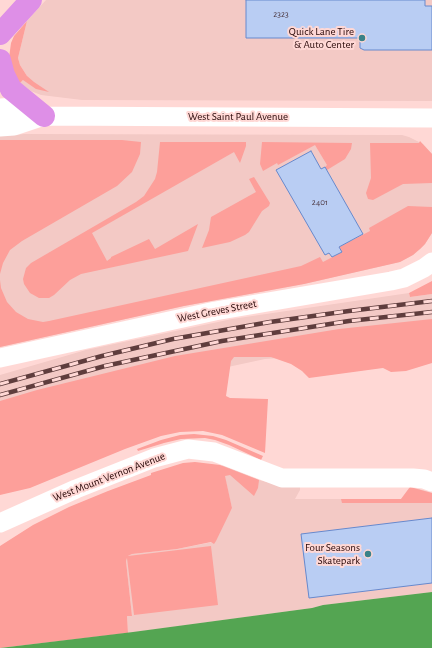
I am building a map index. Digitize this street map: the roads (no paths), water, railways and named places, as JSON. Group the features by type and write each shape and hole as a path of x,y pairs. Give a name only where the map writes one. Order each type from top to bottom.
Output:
{"highway":[{"path":"0,34 31,0"},
{"path":"0,60 4,75 11,88 44,116"}],"street":[{"name":"West Saint Paul Avenue","path":"0,108 14,107 44,116 432,118"},
{"name":"West Saint Paul Avenue","path":"0,127 14,126 44,116"},
{"name":"West Greves Street","path":"0,358 215,311 391,281 404,278 424,268 432,262"},
{"name":"West Mount Vernon Avenue","path":"0,523 97,480 154,458 188,449 214,452 282,478 413,478 424,479 432,482"}],"railway":[{"path":"0,384 102,356 173,339 270,322 432,301"},
{"path":"0,395 105,366 222,341 349,321 432,312"}],"place":[{"name":"Quick Lane Tire & Auto Center","path":"362,38"},
{"name":"Four Seasons Skatepark","path":"368,554"}]}
